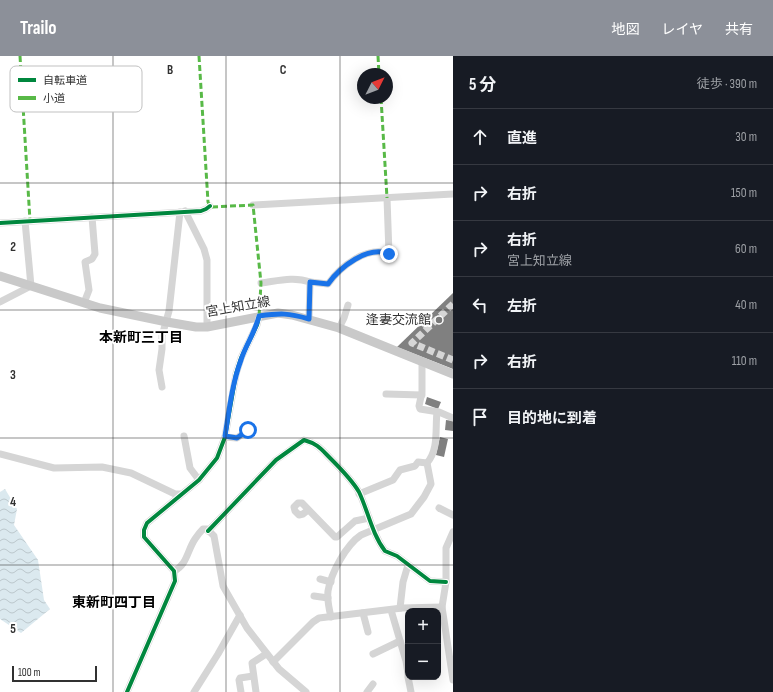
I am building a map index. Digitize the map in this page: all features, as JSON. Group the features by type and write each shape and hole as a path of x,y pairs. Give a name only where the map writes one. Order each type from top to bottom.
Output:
{"main road":[{"name":"宮上知立線","path":"0,276 84,304 196,327 207,327 278,313 292,315 339,328 453,374"}],"street":[{"path":"253,205 453,194"},
{"path":"261,283 287,279 301,279 310,282 328,284 336,273 356,258 363,255 383,252 389,254 387,198"},
{"path":"0,223 201,211 210,206"},
{"path":"162,387 159,370 162,336 166,322 182,212"},
{"path":"182,212 204,249 207,260 207,327"},
{"path":"84,304 88,290 85,262 92,259 95,254 92,217"},
{"path":"0,302 31,286 25,221"},
{"path":"309,319 310,282"},
{"path":"339,328 348,305"},
{"path":"127,692 175,581 174,570 144,537 144,530 147,523 198,480 217,458 225,436 236,374 241,358 257,325 259,316"},
{"path":"422,362 422,395 419,406 420,409 437,412 453,418"},
{"path":"386,394 422,395"},
{"path":"427,463 431,459 437,435 435,426 437,412"},
{"path":"225,436 237,438 248,430"},
{"path":"184,436 190,468 198,480"},
{"path":"208,531 276,460 304,440 315,443 339,467 355,486 385,551 397,556 430,581 446,582"},
{"path":"0,454 54,468 102,467 131,473 175,494 181,494"},
{"path":"360,494 393,480 400,470 415,466 418,462 427,463"},
{"path":"331,617 328,591 339,562 346,550 355,539 411,514 424,497 431,484 427,463"},
{"path":"439,508 453,515"},
{"path":"308,510 335,537 337,537 355,521 369,518"},
{"path":"174,570 180,568 195,539 203,529 207,529 214,536 223,586 250,634 287,677 306,692"},
{"path":"453,532 446,548 446,582 442,607 453,680"},
{"path":"400,608 403,582 408,565"},
{"path":"320,578 331,582"},
{"path":"314,596 328,598"},
{"path":"273,662 313,622 319,618 363,614 400,608 442,607"},
{"path":"391,610 405,657"},
{"path":"363,614 368,632"},
{"path":"194,692 232,632 234,623 240,615"},
{"path":"373,654 400,641"},
{"path":"256,692 252,663 266,654"},
{"path":"241,692 240,678 253,676"},
{"path":"367,692 373,684"},
{"path":"405,692 411,689"}],"water":[{"path":"5,489 17,509 14,525 38,560 44,600 50,609 21,633 0,619 0,492"}],"building":[{"name":"逢妻交流館","path":"453,293 453,369 397,347"},
{"path":"427,397 441,402 438,409 425,404"},
{"path":"446,420 453,421 453,431 445,430"},
{"path":"440,437 448,439 444,457 436,455"}],"tunnel":[{"path":"453,304 412,343 453,360"}],"marked path":[{"path":"20,56 21,66"},
{"path":"199,56 208,202 212,207 253,205 261,283 259,317"},
{"path":"378,56 379,68"},
{"path":"381,104 387,198"},
{"path":"23,112 30,221"}],"cycle path":[{"path":"0,223 201,211 210,206"},
{"path":"127,692 175,581 174,571 144,537 144,530 147,523 199,480 217,458 225,437 236,374 241,358 257,325 259,317"},
{"path":"208,531 276,460 304,440 313,443 322,450 353,483 362,499 373,530 385,551 397,556 430,581 446,582"}],"place":[{"name":"逢妻交流館","path":"439,320"}],"district":[{"name":"本新町三丁目","path":"141,337"},
{"name":"東新町四丁目","path":"114,602"}],"route":[{"path":"248,430 237,438 225,436 236,374 241,358 257,325 259,316 278,313 309,319 310,282 328,284 336,273 356,258 363,255 383,252 389,254"}]}
